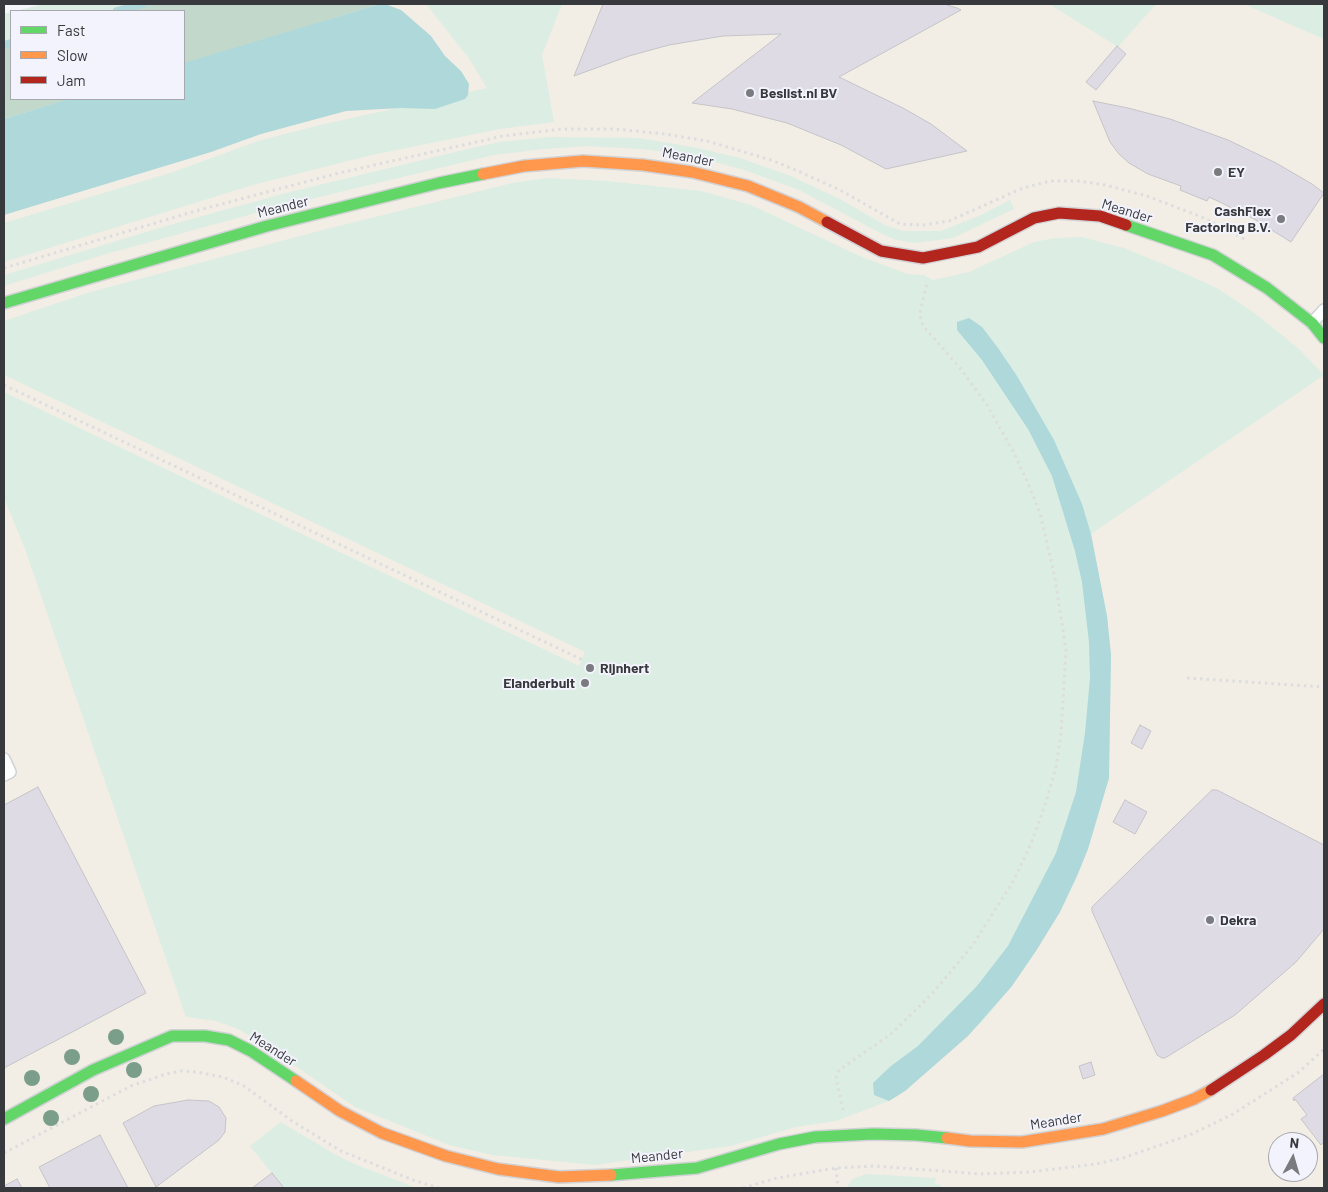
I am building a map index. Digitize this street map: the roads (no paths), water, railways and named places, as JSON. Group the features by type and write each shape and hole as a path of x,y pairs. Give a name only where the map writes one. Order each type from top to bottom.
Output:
{"street":[{"name":"Meander","path":"4,303 267,226 439,183 524,166 583,161 682,170 748,186 799,208 881,251 902,256 923,258 978,247 1034,218 1058,213 1100,216 1212,255 1267,288 1312,323 1324,338"},
{"name":"Meander","path":"4,1119 93,1070 172,1036 205,1036 229,1040 251,1051 340,1111 382,1133 446,1156 498,1169 559,1177 697,1168 779,1144 815,1137 873,1134 970,1141 1022,1142 1103,1129 1162,1111 1209,1091 1291,1035 1324,1004"}],"lane":[{"path":"1312,323 1324,310"},
{"path":"4,759 10,772 4,775"}],"water":[{"path":"385,4 401,10 431,36 445,56 461,71 469,84 468,95 465,99 435,109 401,108 346,111 261,134 211,152 4,215 4,119 65,100 185,100 185,63"},
{"path":"969,318 982,327 1017,376 1054,440 1082,504 1091,534 1107,616 1111,655 1109,778 1088,849 1077,876 1060,912 1036,951 1012,986 968,1036 905,1091 889,1101 874,1095 873,1083 891,1066 918,1046 977,986 1008,946 1056,853 1076,792 1085,733 1090,678 1089,642 1082,582 1075,551 1052,476 1028,429 982,360 957,330 957,322"}],"waterway":[{"path":"121,10 142,4"},
{"path":"4,45 10,43"}],"place":[{"name":"Beslist.nl BV","path":"750,93"},
{"name":"EY","path":"1218,172"},
{"name":"CashFlex Factoring B.V.","path":"1281,219"},
{"name":"Rijnhert","path":"590,668"},
{"name":"Elanderbult","path":"585,683"},
{"name":"Dekra","path":"1210,920"}]}
